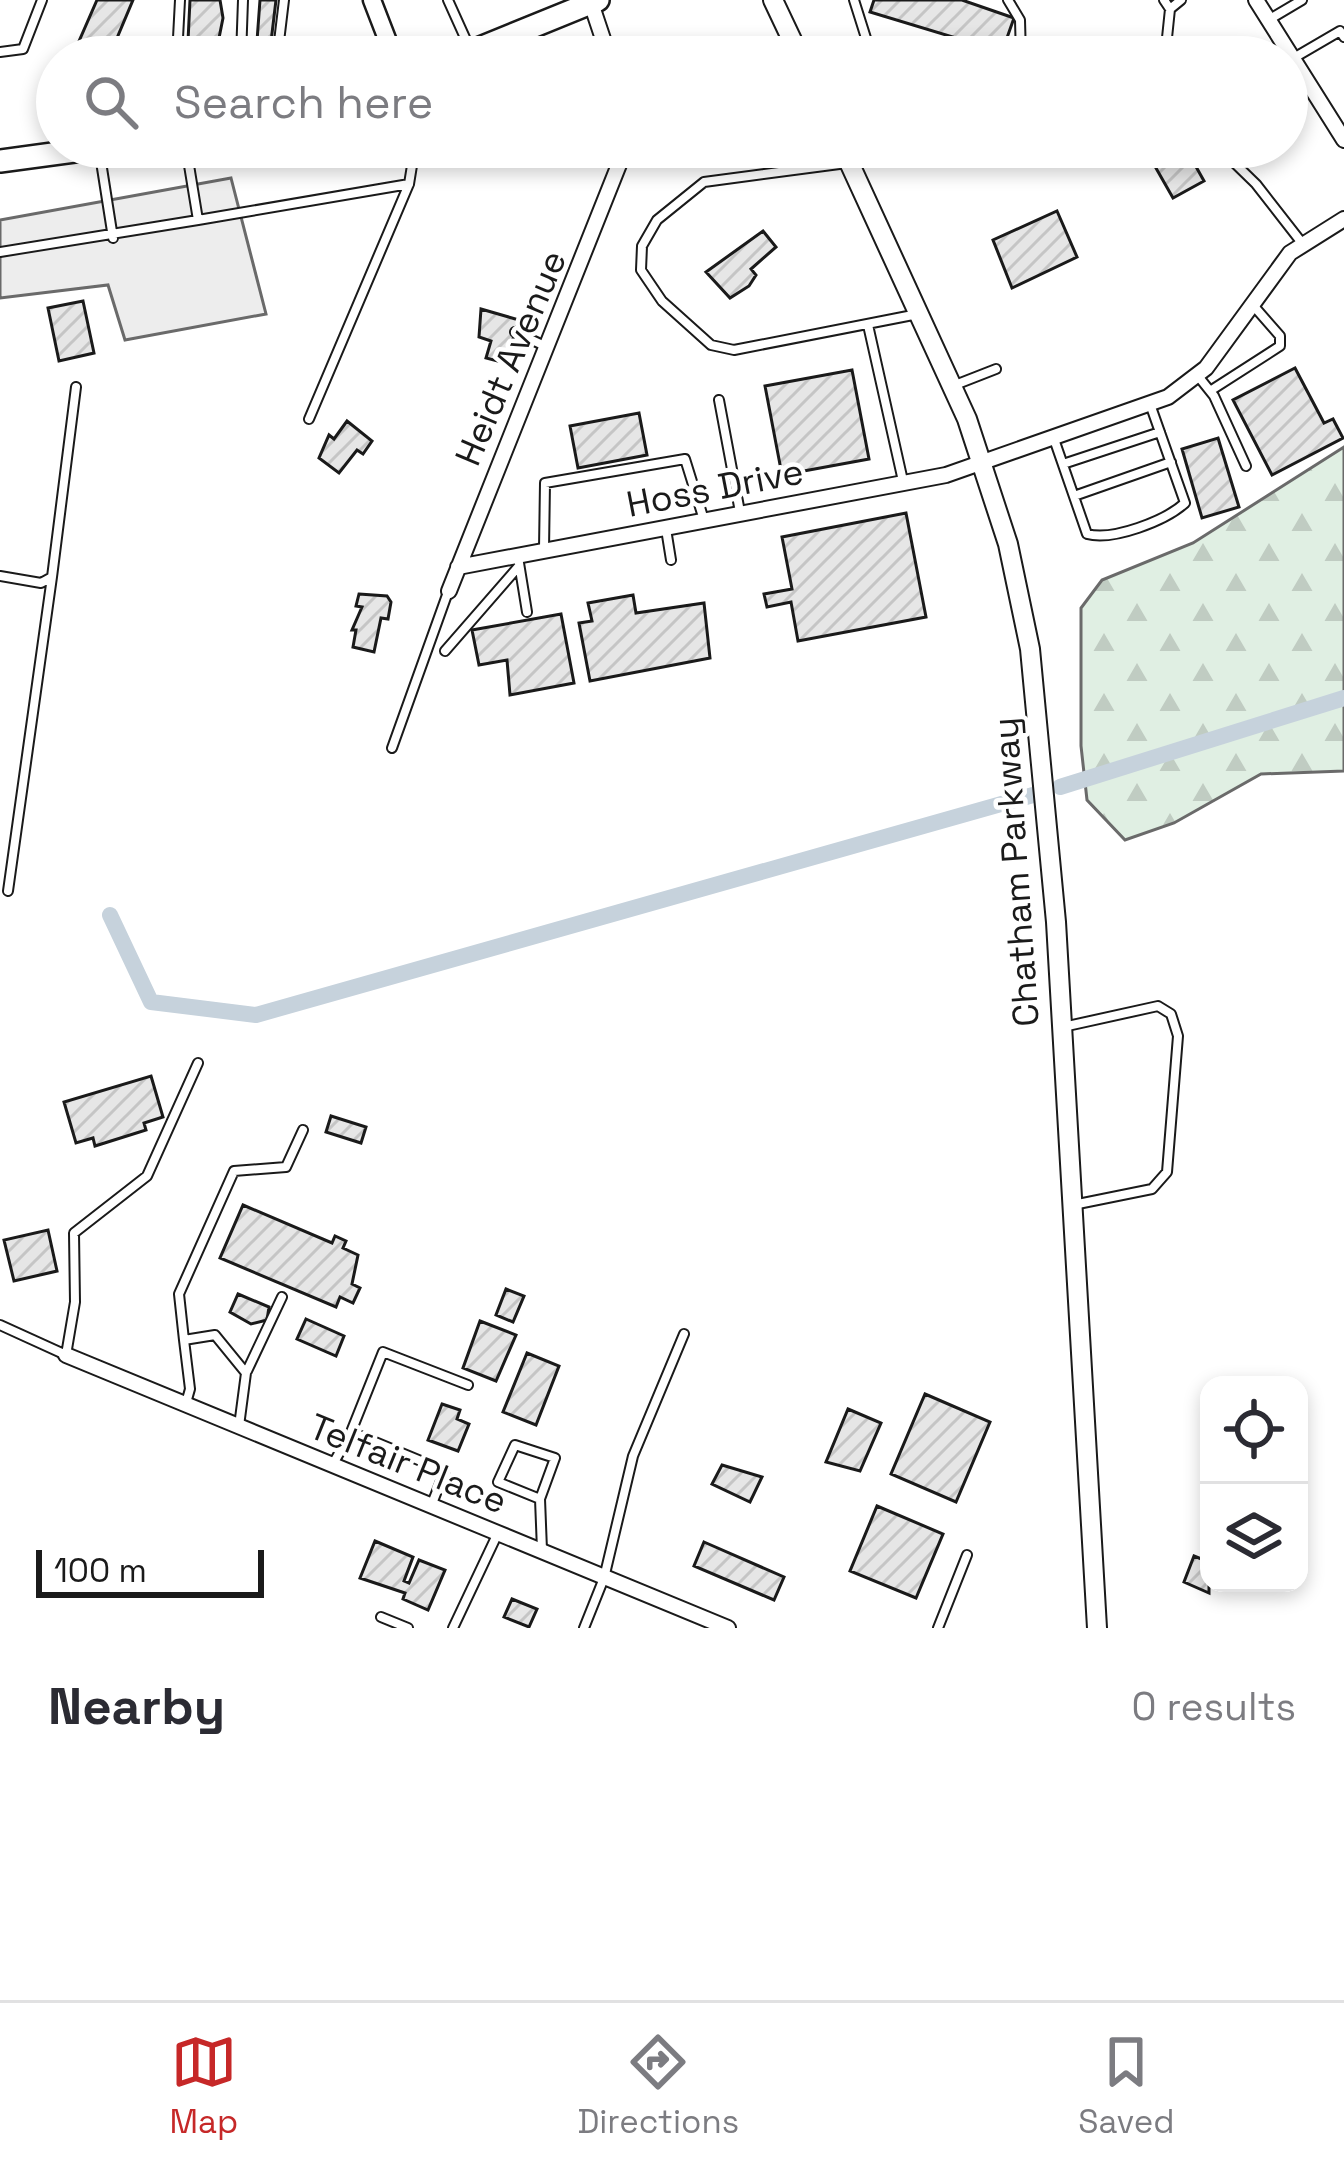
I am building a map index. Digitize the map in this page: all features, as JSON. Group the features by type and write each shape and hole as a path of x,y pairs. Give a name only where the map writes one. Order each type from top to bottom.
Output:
{"main road":[{"path":"773,0 790,36"},
{"path":"510,36 594,2"},
{"path":"0,160 36,155"},
{"name":"Chatham Parkway","path":"851,168 954,386 1008,544 1030,649 1042,742 1097,1628"}],"street":[{"path":"372,0 386,36"},
{"path":"1256,0 1278,36"},
{"path":"594,2 603,36"},
{"path":"1308,84 1344,140"},
{"name":"Heidt Avenue","path":"449,591 618,168"},
{"path":"1198,376 1302,243 1344,219"},
{"name":"Hoss Drive","path":"458,567 519,561 544,551 982,465 1150,404 1198,376"},
{"name":"Telfair Place","path":"66,1355 710,1625 728,1628"}],"lane":[{"path":"0,52 23,49 42,0"},
{"path":"178,36 180,0"},
{"path":"242,36 243,0"},
{"path":"280,36 284,0"},
{"path":"448,0 459,36"},
{"path":"854,0 865,36"},
{"path":"1008,0 1020,20 1020,36"},
{"path":"1166,36 1167,5 1181,0"},
{"path":"1269,20 1301,0"},
{"path":"1308,50 1340,32 1344,38"},
{"path":"104,168 113,238"},
{"path":"190,168 199,220"},
{"path":"309,419 409,184 412,168"},
{"path":"777,168 704,182 657,220 642,246 641,270 662,301 711,345 734,350 920,314"},
{"path":"1240,168 1302,243"},
{"path":"0,252 113,238 409,184"},
{"path":"1210,392 1280,346 1280,336 1252,304"},
{"path":"868,325 904,483"},
{"path":"507,357 516,357 520,334 548,347"},
{"path":"954,386 996,369"},
{"path":"1198,376 1246,466"},
{"path":"8,891 76,386"},
{"path":"719,400 740,514"},
{"path":"1054,439 1087,534 1101,538 1175,512 1186,503 1150,404"},
{"path":"1063,464 1160,432"},
{"path":"544,551 545,483 685,459 704,520"},
{"path":"1074,496 1171,462"},
{"path":"666,528 671,560"},
{"path":"519,561 527,612"},
{"path":"445,651 519,561"},
{"path":"0,576 41,583 52,578"},
{"path":"392,748 449,591"},
{"path":"1061,1028 1158,1006 1171,1014 1178,1036 1167,1172 1152,1189 1072,1205"},
{"path":"0,1325 66,1355 75,1302 74,1233 147,1176 198,1063"},
{"path":"186,1405 190,1389 179,1294 234,1171 286,1167 303,1130"},
{"path":"239,1426 247,1373 282,1298"},
{"path":"584,1628 604,1578 633,1456 684,1334"},
{"path":"184,1340 215,1335 247,1373"},
{"path":"333,1465 383,1352 468,1385"},
{"path":"351,1432 445,1471 431,1506"},
{"path":"540,1499 498,1481 515,1445 555,1458 540,1499 542,1552"},
{"path":"453,1628 497,1533"},
{"path":"938,1628 967,1555"},
{"path":"381,1617 408,1628"}],"green space":[{"path":"1344,447 1344,771 1261,774 1174,823 1125,840 1087,800 1081,746 1081,608 1102,580 1193,543"}],"shaded area":[{"path":"231,178 266,314 125,340 108,285 0,298 0,220"}],"building":[{"path":"97,0 133,0 118,36 81,36"},
{"path":"190,0 220,0 219,36 188,36"},
{"path":"260,0 276,0 272,36 257,36"},
{"path":"874,0 962,0 1014,18 1008,36 949,36 870,12"},
{"path":"1156,168 1197,168 1204,181 1173,198"},
{"path":"1057,211 1077,257 1012,288 993,240"},
{"path":"763,231 776,247 751,269 756,275 749,286 730,298 706,272"},
{"path":"83,301 94,353 59,361 48,308"},
{"path":"481,309 519,320 505,363 486,358 491,341 479,337"},
{"path":"1295,368 1324,423 1333,419 1343,438 1272,475 1233,400"},
{"path":"852,370 869,459 782,475 765,386"},
{"path":"639,413 647,455 578,468 570,426"},
{"path":"347,421 372,441 363,454 357,450 339,473 319,458 329,435 334,439"},
{"path":"1218,438 1239,507 1202,518 1182,449"},
{"path":"906,513 926,617 798,641 791,602 767,607 764,594 792,589 782,537"},
{"path":"359,594 387,596 391,602 388,619 381,618 374,652 353,647 356,630 352,630 362,607 356,606"},
{"path":"633,595 636,613 704,603 710,658 590,681 579,623 592,621 588,603"},
{"path":"561,614 574,683 510,695 507,660 479,665 472,630"},
{"path":"151,1076 163,1117 144,1123 146,1130 95,1146 93,1138 76,1143 64,1102"},
{"path":"331,1116 366,1127 361,1143 326,1132"},
{"path":"243,1205 332,1243 335,1236 346,1241 343,1248 358,1255 352,1284 360,1288 353,1303 340,1297 336,1307 220,1258"},
{"path":"48,1230 57,1271 14,1281 4,1240"},
{"path":"506,1289 524,1296 513,1322 496,1315"},
{"path":"238,1294 269,1307 267,1320 251,1324 230,1312"},
{"path":"306,1319 344,1336 336,1356 297,1339"},
{"path":"480,1321 516,1335 496,1381 463,1368"},
{"path":"527,1353 559,1366 536,1425 503,1412"},
{"path":"925,1394 990,1422 956,1502 891,1474"},
{"path":"442,1404 460,1410 457,1419 469,1424 458,1451 428,1440"},
{"path":"848,1409 881,1423 860,1471 826,1462"},
{"path":"722,1465 762,1477 750,1502 712,1484"},
{"path":"877,1506 943,1534 916,1598 850,1571"},
{"path":"375,1541 413,1557 404,1581 409,1583 419,1560 445,1570 428,1610 403,1599 405,1593 360,1578"},
{"path":"704,1542 784,1577 774,1600 694,1566"},
{"path":"1194,1556 1200,1558 1200,1589 1184,1582"},
{"path":"512,1599 537,1609 529,1627 504,1617"}],"waterway":[{"path":"1060,787 1344,698"},
{"path":"110,915 151,1002 256,1015 1033,795"}]}
